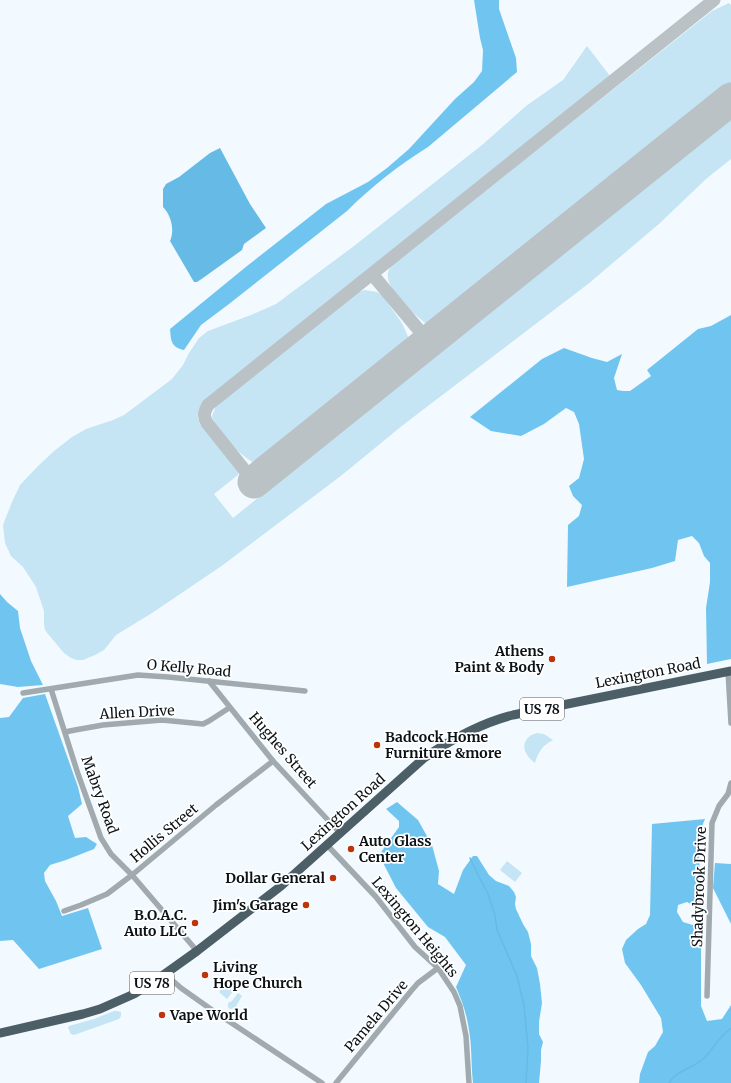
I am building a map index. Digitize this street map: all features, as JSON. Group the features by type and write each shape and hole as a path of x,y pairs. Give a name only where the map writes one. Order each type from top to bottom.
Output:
{"highway":[{"name":"Lexington Road","path":"0,1033 100,1009 139,992 197,951 281,886 424,758 456,738 484,724 505,717 730,671"}],"street":[{"path":"730,671 731,723"},
{"name":"O Kelly Road","path":"23,693 138,675 305,691"},
{"name":"Hughes Street","path":"209,681 274,761 340,832"},
{"name":"Mabry Road","path":"51,689 78,774 101,838 111,854 132,875 197,951"},
{"name":"Allen Drive","path":"65,732 103,725 162,720 203,724 229,708 229,706"},
{"name":"Hollis Street","path":"64,911 105,896 204,814 274,761"},
{"name":"Shadybrook Drive","path":"707,996 712,823 719,806 728,794 731,783"},
{"name":"Lexington Heights","path":"327,845 376,897 412,944 438,968 454,992 460,1006 466,1036 469,1083"},
{"name":"Pamela Drive","path":"336,1083 418,983 438,968"},
{"path":"165,974 180,988 322,1083"}],"shaded area":[{"path":"474,0 499,0 499,9 516,58 517,72 428,147 406,161 366,193 347,211 201,325 184,350 176,347 171,340 170,329 326,204 368,182 387,168 409,149 455,99 474,82 482,71 483,50"},
{"path":"729,3 731,5 731,86 432,325 428,325 404,304 393,290 388,278 390,267 393,264 712,11"},
{"path":"587,46 610,76 203,402 198,413 200,424 239,472 238,475 214,494 233,518 259,497 257,494 731,115 731,159 706,179 660,223 588,284 403,425 342,475 223,565 152,613 116,635 104,650 95,655 83,660 77,660 64,653 45,630 44,611 36,587 23,567 11,556 5,543 3,525 20,485 54,451 72,437 86,429 124,415 172,379 183,365 199,338 208,331 276,304 354,246 482,145 526,106 563,80"},
{"path":"220,148 250,204 266,228 244,244 242,250 197,282 194,282 170,241 172,228 170,218 163,207 163,189 166,184 179,177 210,153"},
{"path":"365,290 377,292 382,295 402,323 410,341 257,464 251,461 237,450 218,429 212,416 216,406 358,292"},
{"path":"731,315 731,659 707,664 706,608 710,582 710,563 704,556 699,543 692,536 678,540 675,561 652,568 567,587 568,525 579,516 582,505 573,496 569,486 579,478 584,459 579,424 574,412 566,408 544,424 521,436 491,431 470,417 542,359 564,348 607,362 622,354 614,378 617,390 630,391 651,376 647,370 698,329 711,326"},
{"path":"0,594 18,611 20,628 31,661 43,685 18,687 0,684"},
{"path":"45,694 78,787 82,804 68,816 75,838 86,837 97,844 94,849 50,865 44,873 45,881 62,916 88,908 102,949 39,969 13,940 0,941 0,718 9,717 23,698"},
{"path":"537,733 544,734 553,740 541,749 535,763 527,754 524,746 528,738"},
{"path":"397,802 418,820 432,845 439,871 438,884 454,894 463,870 473,856 477,856 489,875 496,881 509,886 514,892 516,897 516,909 528,932 531,944 531,956 537,968 540,984 542,1003 539,1034 543,1042 541,1050 539,1083 473,1083 471,1043 468,1024 456,987 466,965 445,937 428,927 396,888 379,855 399,827 399,821 386,809"},
{"path":"705,819 698,836 702,913 699,913 694,906 687,902 678,905 677,912 683,922 699,927 701,944 701,1006 707,1021 722,1019 731,1005 731,1083 639,1083 640,1074 648,1052 655,1046 663,1032 661,1018 641,985 625,963 622,949 626,940 646,924 650,915 652,824"},
{"path":"507,861 522,873 515,882 500,870"},
{"path":"715,863 731,864 731,924 713,888"},
{"path":"226,984 234,990 227,999 219,992"},
{"path":"238,993 242,996 235,1008 230,1009 228,1007 228,1003 232,1001"},
{"path":"114,1011 121,1012 119,1019 74,1035 71,1034 68,1028 69,1026 94,1019"}],"waterway":[{"path":"470,858 488,894 495,915 497,930 517,976 524,1005 528,1048 526,1083"},
{"path":"669,1083 680,1072 700,1062 731,1028"}],"taxiway":[{"path":"254,482 207,423 204,414 208,405 714,0"},
{"path":"372,274 429,342"}],"runway":[{"path":"254,482 731,99"}],"place":[{"name":"Athens Paint & Body","path":"552,659"},
{"name":"Badcock Home Furniture &more","path":"377,745"},
{"name":"Auto Glass Center","path":"351,849"},
{"name":"Dollar General","path":"333,878"},
{"name":"Jim's Garage","path":"306,905"},
{"name":"B.O.A.C. Auto LLC","path":"195,923"},
{"name":"Living Hope Church","path":"205,975"},
{"name":"Vape World","path":"162,1015"}]}
